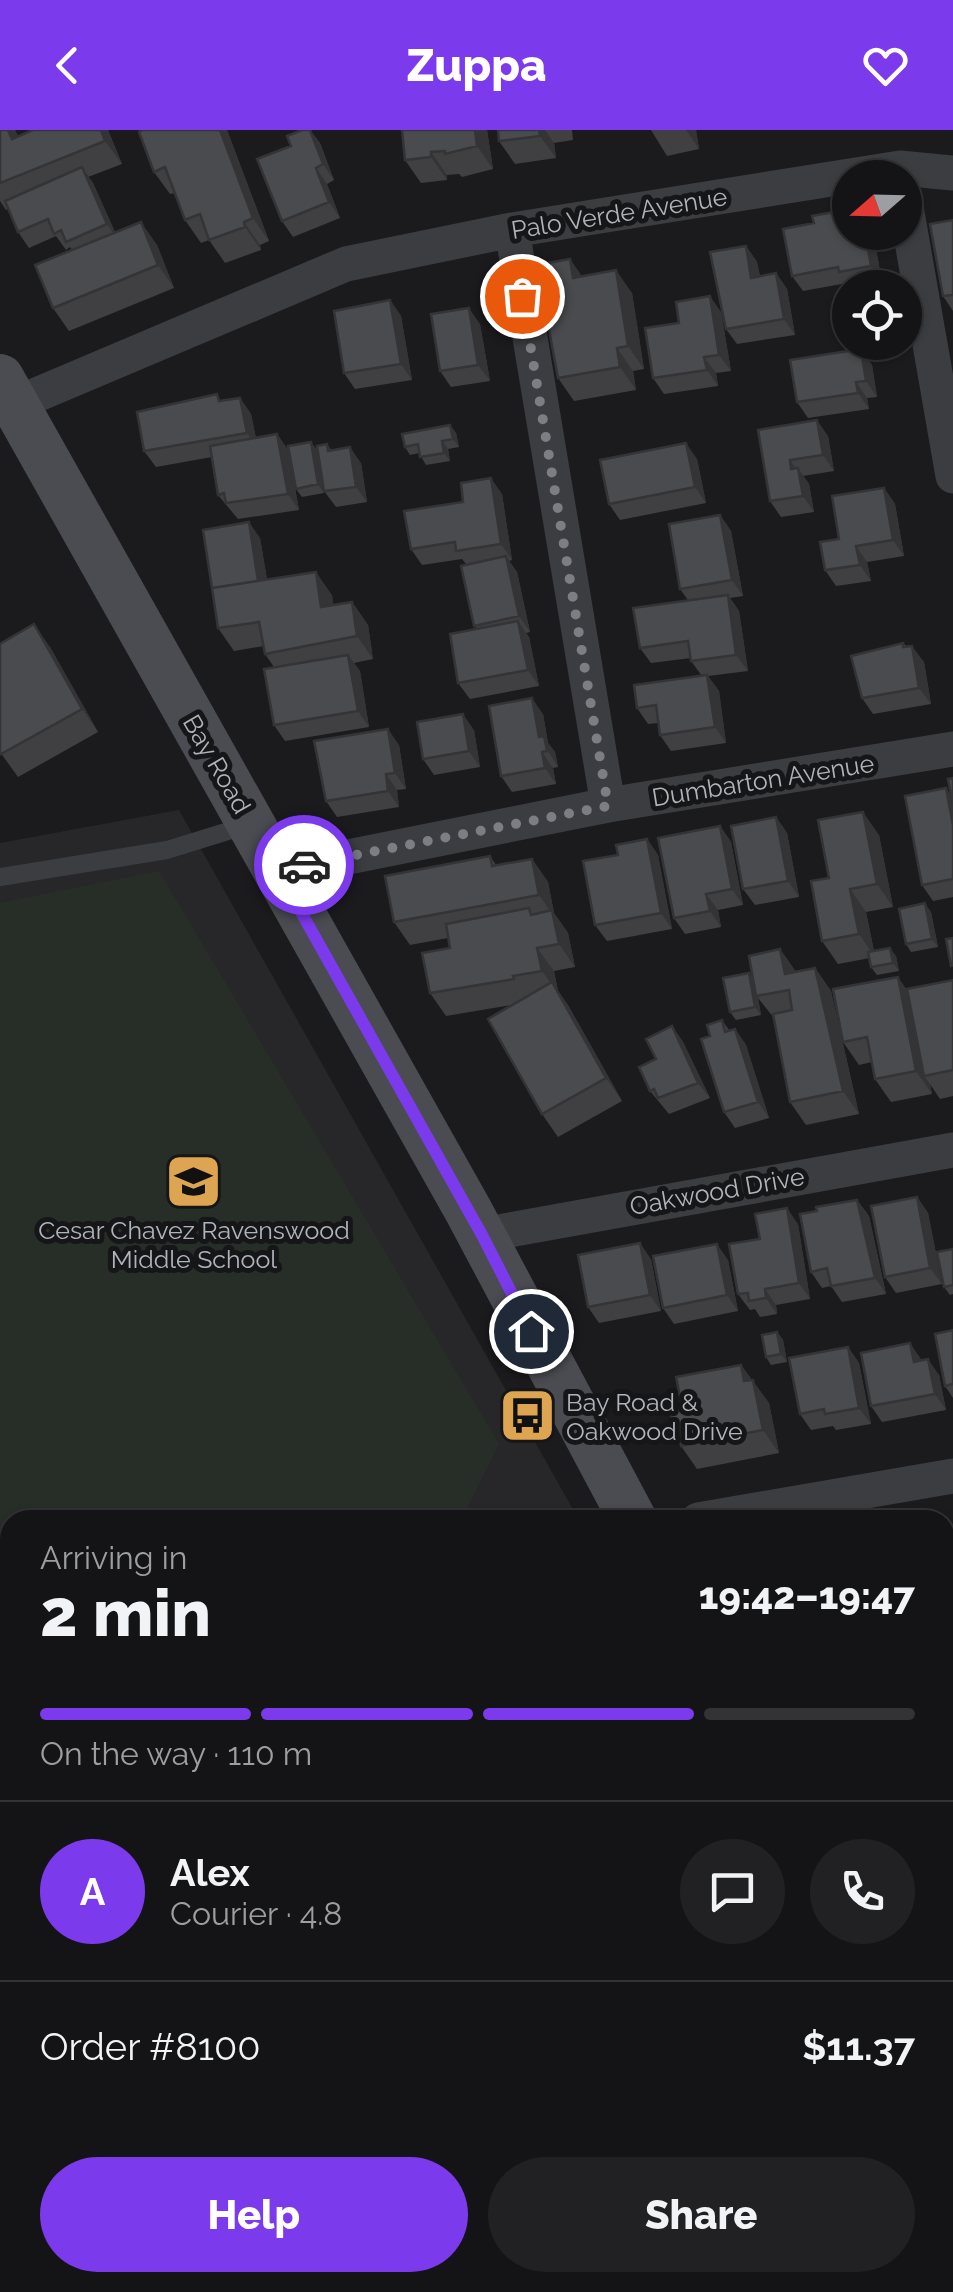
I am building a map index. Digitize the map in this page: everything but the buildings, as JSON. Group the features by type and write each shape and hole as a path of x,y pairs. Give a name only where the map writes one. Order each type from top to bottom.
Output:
{"main road":[{"name":"Bay Road","path":"7,391 482,1235 628,1510"}],"street":[{"name":"Palo Verde Avenue","path":"922,178 953,173"},
{"name":"Palo Verde Avenue","path":"7,391 346,264 512,230 832,191"},
{"path":"512,230 608,806"},
{"path":"914,250 953,476"},
{"name":"Dumbarton Avenue","path":"278,871 608,806 953,749"},
{"name":"Oakwood Drive","path":"482,1235 953,1150"},
{"path":"756,1510 953,1476"}],"lane":[{"path":"0,878 168,850 251,824"}],"shaded area":[{"name":"Cesar Chavez Ravenswood Middle School","path":"179,810 573,1510 0,1510 0,843"},
{"name":"Cesar Chavez Ravenswood Middle School","path":"159,871 499,1444 466,1510 0,1510 0,903"}],"way so far":[{"path":"304,865 608,806 522,296"}],"place":[{"name":"Cesar Chavez Ravenswood Middle School","path":"194,1181"},
{"name":"Bay Road & Oakwood Drive","path":"527,1416"}],"route":[{"path":"304,865 278,871 482,1235 531,1331"}]}
